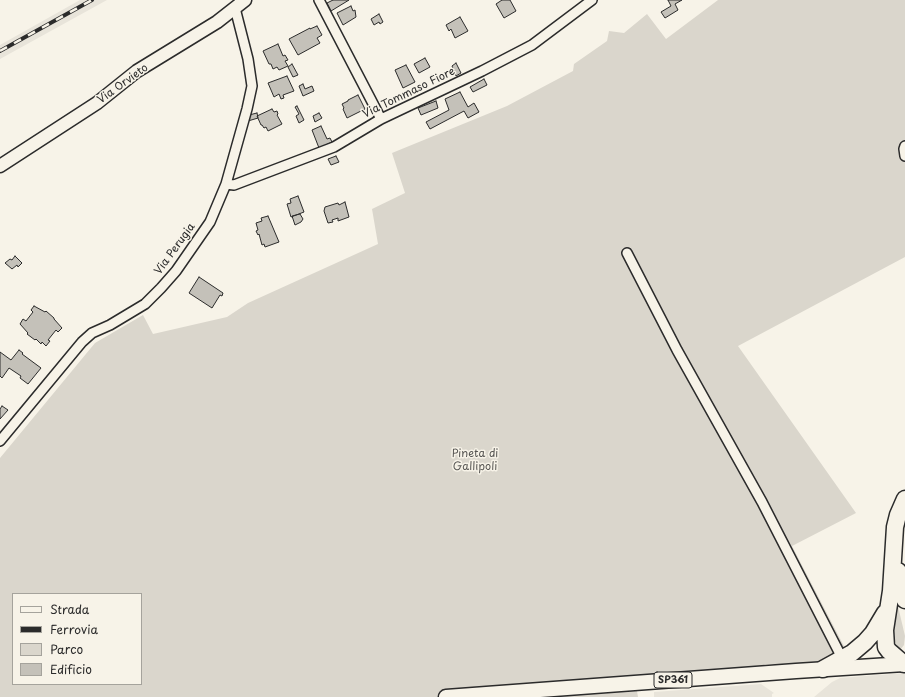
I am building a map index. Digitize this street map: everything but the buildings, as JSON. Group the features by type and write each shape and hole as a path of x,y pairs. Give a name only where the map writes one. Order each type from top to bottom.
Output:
{"highway":[{"path":"905,499 895,526 891,591 885,630 886,646 892,654 905,664"},
{"path":"894,552 904,595"},
{"path":"822,669 852,653 865,642 873,633 888,608"}],"main road":[{"name":"SP361","path":"446,697 905,664"}],"street":[{"name":"Via Orvieto","path":"0,166 96,103 137,72 216,22 245,0"},
{"path":"319,0 381,119"},
{"name":"Via Tommaso Fiore","path":"226,184 234,185 334,147 381,119 482,71 532,45 592,0"},
{"name":"Via Perugia","path":"0,441 82,342 92,333 110,325 145,304 176,271 210,222 226,184 252,86 248,59 235,8"},
{"path":"905,146 905,156"},
{"path":"627,253 678,350 762,502 842,658"}],"shaded area":[{"path":"80,0 107,0 0,59 0,45"},
{"path":"905,673 905,697 814,697 832,682 840,678"},
{"path":"761,684 774,693 772,694 772,697 654,697 654,692"}],"green space":[{"name":"Pineta di Gallipoli","path":"718,0 905,0 905,257 738,346 856,513 792,546 846,650 823,661 807,664 765,664 762,667 658,674 637,691 638,697 0,697 0,458 95,343 143,315 153,334 227,317 248,303 378,244 372,209 405,193 392,153 507,106 573,71 574,64 607,41 609,31 624,33 647,14 666,39"},
{"path":"897,602 905,636 904,645 901,649 897,646 894,639 894,620"}],"railway":[{"path":"0,51 92,0"}]}
